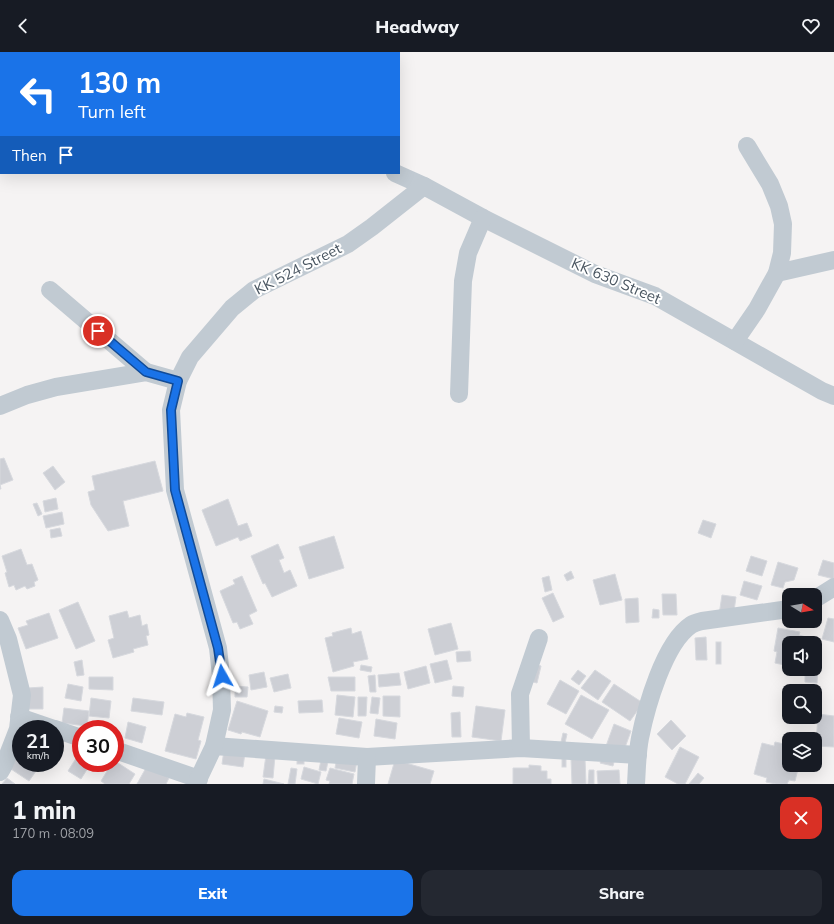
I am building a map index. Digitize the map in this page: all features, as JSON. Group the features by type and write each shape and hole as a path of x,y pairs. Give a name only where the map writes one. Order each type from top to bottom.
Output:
{"street":[{"path":"735,341 757,309 777,273 782,253 783,224 779,206 770,184 747,146"},
{"name":"KK 630 Street","path":"397,174 424,186 483,218 596,274 655,296 834,396"},
{"name":"KK 524 Street","path":"197,782 214,746 222,710 222,676 218,648 175,490 171,410 178,381 190,358 232,308 254,290 348,244 424,186"},
{"path":"460,394 463,281 468,253 483,218"},
{"path":"777,273 834,260"},
{"path":"50,290 146,372 178,381"},
{"path":"0,406 27,395 56,387 146,372"},
{"path":"822,595 834,587"},
{"path":"636,784 640,739 651,692 668,654 682,632 692,625 702,621 782,611"},
{"path":"0,624 8,639 22,695 18,729 4,766 0,772"},
{"path":"521,748 520,694 539,638"},
{"path":"19,717 28,720"},
{"path":"214,746 367,757 521,748 638,755"},
{"path":"124,754 197,782"},
{"path":"366,784 367,757"}],"building":[{"path":"4,458 13,480 0,485 0,459"},
{"path":"155,461 163,491 123,501 129,526 108,531 91,505 88,492 95,490 92,476"},
{"path":"53,466 65,482 55,490 43,473"},
{"path":"56,498 58,509 45,512 43,501"},
{"path":"228,499 238,526 247,523 252,536 240,541 238,537 216,546 202,510"},
{"path":"37,503 42,514 38,516 33,504"},
{"path":"62,512 64,524 46,528 43,516"},
{"path":"703,520 716,524 711,538 698,533"},
{"path":"60,528 62,536 51,538 50,530"},
{"path":"334,536 344,568 309,579 299,547"},
{"path":"278,544 284,558 279,560 284,573 290,570 297,586 272,597 265,583 263,584 251,556"},
{"path":"21,549 27,565 32,564 38,580 34,582 35,586 27,589 25,586 16,590 14,585 9,587 5,573 7,572 2,556"},
{"path":"751,556 767,561 762,576 746,571"},
{"path":"823,560 834,563 834,579 818,575"},
{"path":"778,562 798,568 794,580 785,582 783,588 771,585"},
{"path":"571,571 574,578 567,581 564,575"},
{"path":"615,574 622,600 600,605 593,580"},
{"path":"242,576 257,611 249,615 253,624 240,629 237,622 233,623 220,591 235,584 233,580"},
{"path":"549,576 552,590 545,592 542,578"},
{"path":"744,581 762,586 757,600 740,595"},
{"path":"553,593 564,617 553,622 542,598"},
{"path":"662,594 676,594 677,615 663,615"},
{"path":"722,595 736,597 734,611 719,615"},
{"path":"638,598 639,622 626,623 625,599"},
{"path":"78,602 95,641 76,649 59,610"},
{"path":"653,609 659,610 659,618 652,618"},
{"path":"127,611 129,618 140,615 142,626 147,624 149,635 146,636 148,645 133,649 134,652 113,658 108,640 114,638 109,616"},
{"path":"49,613 58,638 26,649 18,628 28,625 26,621"},
{"path":"828,618 834,619 834,642 822,639"},
{"path":"451,623 458,649 435,655 428,629"},
{"path":"351,628 352,634 361,631 368,659 353,662 354,666 333,672 325,638 333,636 332,633"},
{"path":"778,628 800,632 799,635 802,636 782,636 782,664 775,663 777,652 774,651"},
{"path":"706,637 707,660 696,660 695,638"},
{"path":"716,642 721,642 721,664 716,664"},
{"path":"470,651 471,661 457,662 456,652"},
{"path":"82,660 84,675 77,676 74,662"},
{"path":"447,660 452,679 435,683 430,664"},
{"path":"533,664 541,666 537,683 529,681"},
{"path":"361,665 372,667 371,672 360,670"},
{"path":"426,666 430,683 408,689 404,672"},
{"path":"578,670 586,676 579,685 571,679"},
{"path":"595,670 611,681 598,700 581,688"},
{"path":"264,672 267,687 251,690 249,675"},
{"path":"399,673 401,685 379,687 378,675"},
{"path":"288,674 291,688 274,692 270,678"},
{"path":"375,675 376,692 370,692 368,676"},
{"path":"805,676 817,676 817,683 805,682"},
{"path":"89,677 113,677 113,690 89,689"},
{"path":"328,677 355,677 355,691 331,691"},
{"path":"560,680 579,691 566,714 547,704"},
{"path":"68,684 83,687 81,701 65,698"},
{"path":"614,684 643,703 630,721 602,702"},
{"path":"235,686 248,687 247,697 235,697"},
{"path":"453,686 464,687 463,697 452,696"},
{"path":"43,687 43,709 28,709 28,688"},
{"path":"337,695 355,697 353,717 335,715"},
{"path":"581,695 609,710 592,739 565,724"},
{"path":"383,696 400,696 400,717 383,716"},
{"path":"358,697 367,697 366,716 358,716"},
{"path":"372,697 380,698 378,714 370,713"},
{"path":"91,698 111,701 109,718 89,716"},
{"path":"133,698 164,702 162,715 131,711"},
{"path":"322,700 323,712 299,713 298,701"},
{"path":"237,701 268,711 260,737 228,730"},
{"path":"275,706 283,707 282,713 274,712"},
{"path":"476,706 505,710 501,741 472,737"},
{"path":"64,708 89,711 88,720 72,720 72,724 64,723 64,720 62,720"},
{"path":"460,712 461,737 452,737 451,713"},
{"path":"187,713 204,717 198,740 201,741 196,759 165,751 175,714 186,717"},
{"path":"822,714 834,716 834,747 822,746 822,732 817,732 817,724 822,724"},
{"path":"339,718 362,722 359,738 336,734"},
{"path":"376,719 397,723 395,739 374,736"},
{"path":"671,720 686,736 672,750 657,734"},
{"path":"128,722 146,727 142,743 125,738"},
{"path":"614,724 631,731 623,753 606,746"},
{"path":"563,733 567,734 565,743 561,742"},
{"path":"775,742 782,744 782,772 797,772 795,781 789,780 787,784 776,784 766,782 767,778 754,774 762,743 774,746"},
{"path":"680,747 699,757 685,784 678,784 665,777"},
{"path":"224,750 245,753 243,767 222,764"},
{"path":"297,753 304,753 304,764 297,764"},
{"path":"266,755 275,756 273,778 263,777"},
{"path":"322,755 329,757 326,771 319,770"},
{"path":"562,756 566,756 566,767 562,767"},
{"path":"337,757 357,761 355,772 335,768"},
{"path":"585,758 586,784 572,784 571,759"},
{"path":"602,759 614,762 613,766 600,763"},
{"path":"395,760 434,771 430,784 388,784"},
{"path":"12,761 12,770 8,767"},
{"path":"72,765 72,772 85,772 81,779 68,771"},
{"path":"529,765 541,766 541,771 547,771 547,779 551,779 551,784 513,784 513,768 529,768"},
{"path":"147,766 169,778 166,784 137,784"},
{"path":"124,767 135,774 129,784 105,784 101,781 106,772 124,772"},
{"path":"304,767 321,772 318,784 301,779"},
{"path":"291,768 297,769 295,784 288,784"},
{"path":"330,768 354,774 352,784 329,784 330,781 326,780"},
{"path":"589,770 594,770 594,784 588,784"},
{"path":"619,770 620,784 598,784 597,771"},
{"path":"16,772 35,772 29,781"},
{"path":"698,773 704,778 699,784 689,784"},
{"path":"7,778 15,784 2,784"},
{"path":"264,779 284,784 263,784"}],"route":[{"path":"98,331 146,372 178,381 171,410 175,490 218,648 222,676"}]}
